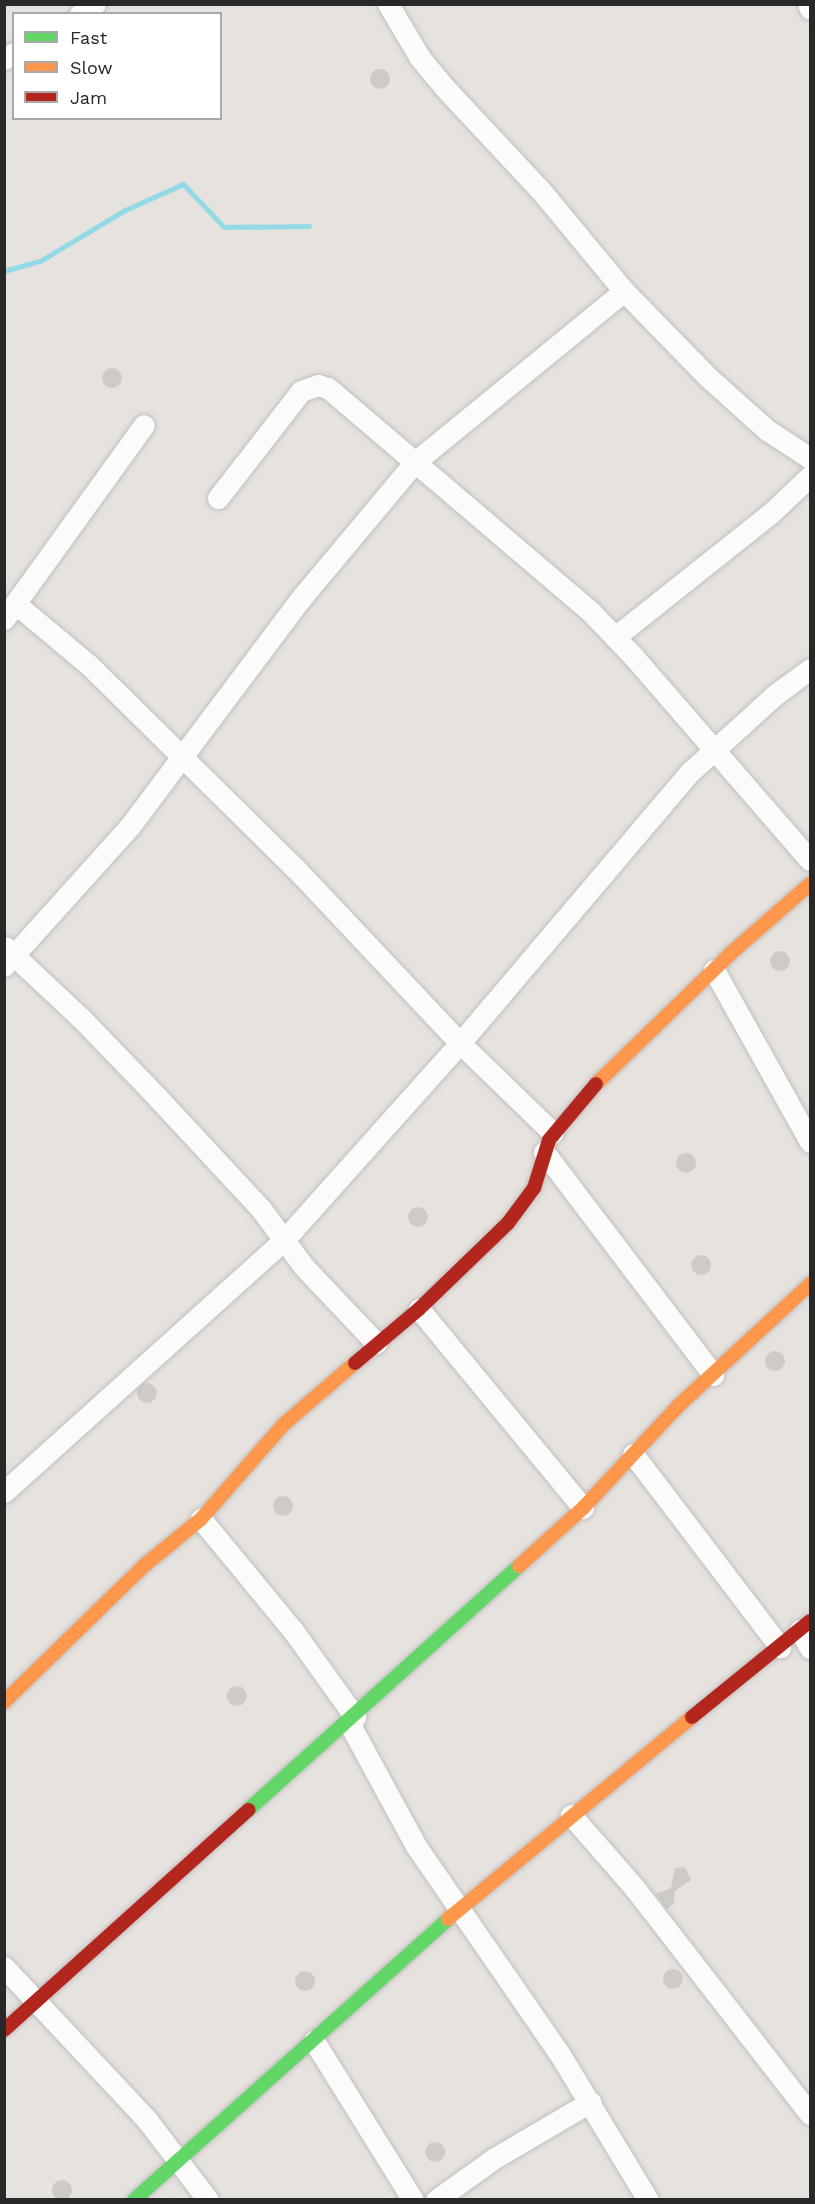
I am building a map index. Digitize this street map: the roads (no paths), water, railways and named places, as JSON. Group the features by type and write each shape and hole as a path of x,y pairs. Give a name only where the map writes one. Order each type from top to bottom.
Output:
{"street":[{"path":"388,4 420,58 542,192 624,291 717,385 767,430 810,458"},
{"path":"808,4 810,9"},
{"path":"376,1343 304,1267 261,1209 134,1073 8,957 80,886 182,759 335,555 415,462 624,291"},
{"path":"218,498 295,397 318,385 328,388 615,637 714,747 810,860"},
{"path":"144,425 10,612 89,665 362,934 549,1142 713,1375"},
{"path":"615,637 771,513 810,476"},
{"path":"4,1492 284,1240 460,1043 714,747 810,669"},
{"path":"4,1702 146,1563 201,1519 284,1424 376,1343 419,1309 508,1223 534,1188 549,1142 577,1102 714,970 810,884"},
{"path":"714,970 810,1142"},
{"path":"4,2030 352,1720 584,1509 633,1454 713,1375 810,1286"},
{"path":"419,1309 584,1509"},
{"path":"633,1454 780,1647"},
{"path":"201,1519 294,1632 352,1720 416,1846 462,1907 590,2102 648,2199"},
{"path":"134,2199 314,2042 378,1978 571,1815 780,1647 807,1633"},
{"path":"571,1815 633,1886 810,2114"},
{"path":"4,1967 147,2120 208,2199"},
{"path":"314,2042 413,2199"},
{"path":"436,2199 493,2159 590,2102"}],"waterway":[{"path":"4,271 40,261 125,210 183,184 224,227 309,226"}]}
